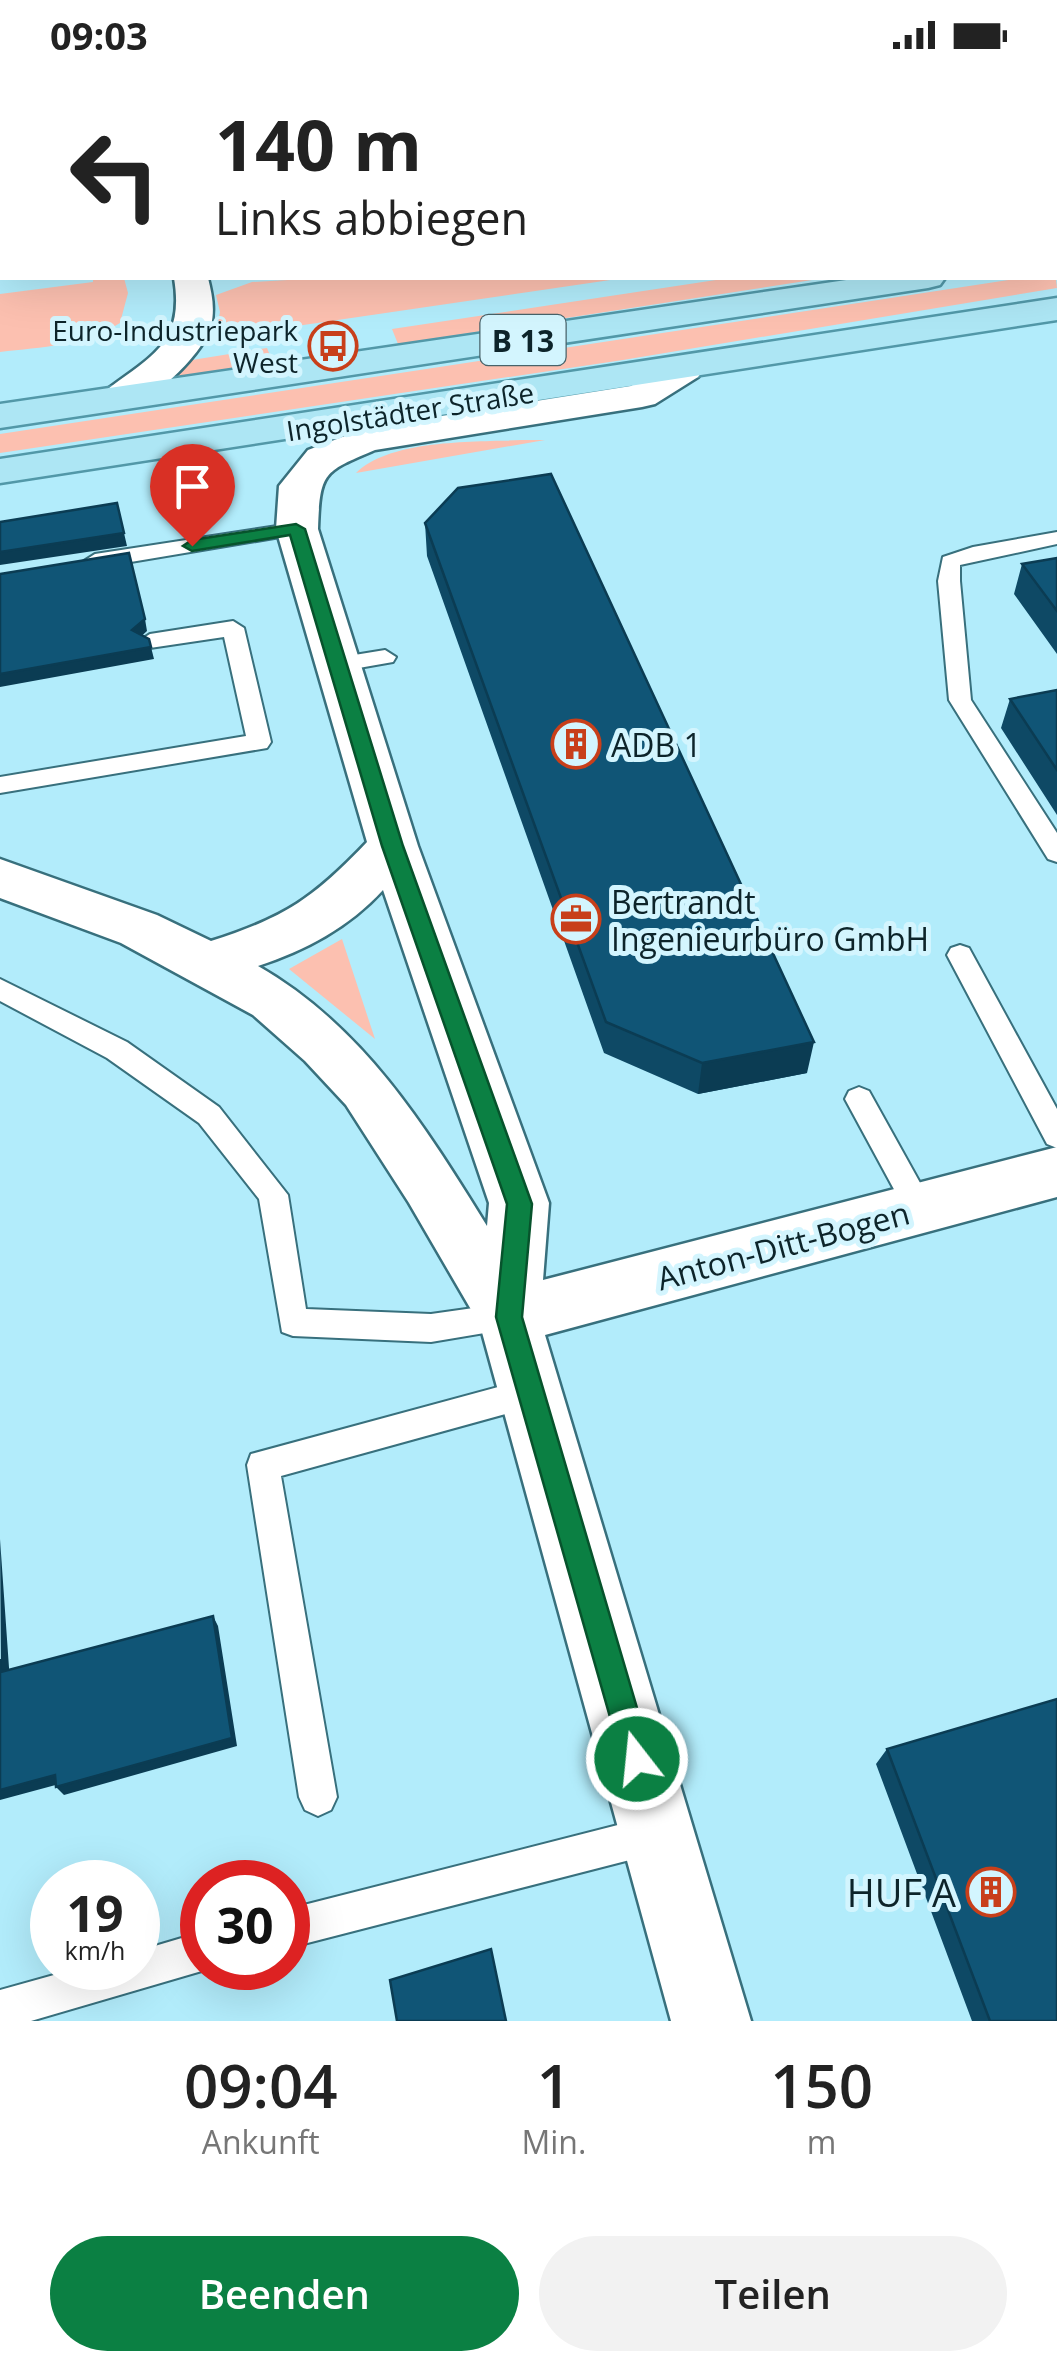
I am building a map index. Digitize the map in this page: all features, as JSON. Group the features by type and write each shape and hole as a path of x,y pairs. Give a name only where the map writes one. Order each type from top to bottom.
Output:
{"main road":[{"name":"Ingolstädter Straße","path":"0,416 915,280"},
{"name":"Ingolstädter Straße","path":"0,471 1057,310"}],"street":[{"path":"117,400 192,336 198,315 191,280"},
{"path":"509,1317 520,1204 393,846 336,665 296,529 299,486 322,458 366,440 642,396 685,369"},
{"path":"207,962 286,937 348,896 393,846"},
{"path":"0,878 139,930 207,962 272,1000 324,1045 366,1090 430,1185 509,1317 711,2021"},
{"name":"Anton-Ditt-Bogen","path":"509,1317 1057,1172"}],"lane":[{"path":"74,564 296,529"},
{"path":"1057,538 973,553 950,562 949,581 960,700 1057,852"},
{"path":"0,785 259,742 233,628 150,641"},
{"path":"336,665 385,658"},
{"path":"960,956 1057,1136"},
{"path":"0,989 117,1050 209,1114 273,1195 293,1322 431,1328 509,1317"},
{"path":"859,1099 918,1208"},
{"path":"318,1798 263,1465 531,1393"},
{"path":"310,1923 658,1834"},
{"path":"0,2010 180,1958"}],"shaded area":[{"path":"125,280 128,293 120,323 77,341 0,352 0,294"},
{"path":"610,280 215,338 220,312 216,295 252,282"},
{"path":"716,280 812,280 398,344 392,329"},
{"path":"1009,280 1056,280 1057,288 623,360 0,453 0,434"},
{"path":"267,348 273,363 166,380 192,360"},
{"path":"545,440 356,473 371,462 411,448 457,442"},
{"path":"342,939 375,1039 289,969"}],"building":[{"name":"ADB 1","path":"551,474 814,1042 702,1063 606,1022 425,523 458,488"},
{"path":"117,503 124,533 0,552 0,522"},
{"path":"129,553 145,619 132,630 149,639 151,647 0,674 0,574"},
{"path":"1057,558 1057,611 1022,564"},
{"path":"1057,690 1057,770 1010,699"},
{"path":"213,1616 232,1738 56,1787 55,1775 0,1790 0,1659 1,1672"},
{"name":"HUF A","path":"1057,1699 1057,2021 990,2021 887,1749"},
{"path":"491,1949 506,2021 397,2021 390,1980"}],"place":[{"name":"Euro-Industriepark West","path":"333,346"},
{"name":"ADB 1","path":"576,744"},
{"name":"Bertrandt Ingenieurbüro GmbH","path":"576,919"},
{"name":"HUF A","path":"991,1892"}],"route":[{"path":"192,546 296,529 393,846 520,1204 509,1317 637,1759"}]}
